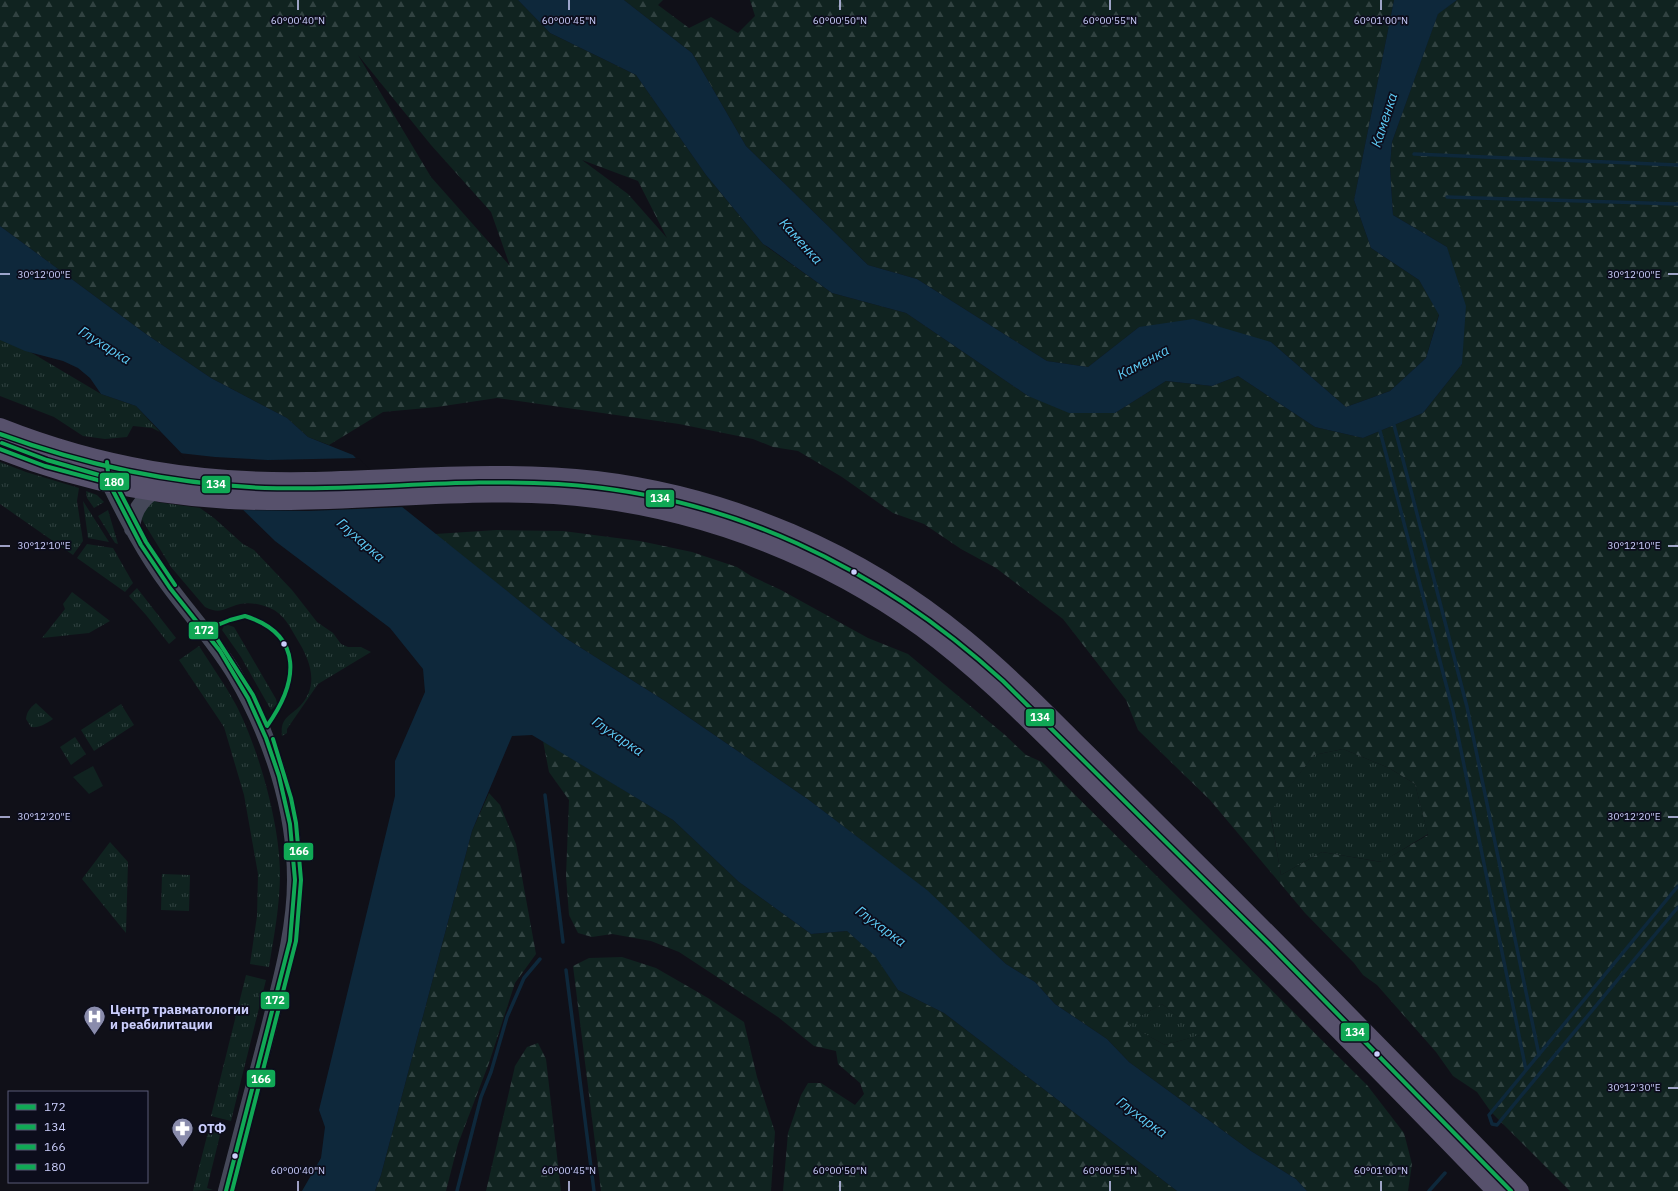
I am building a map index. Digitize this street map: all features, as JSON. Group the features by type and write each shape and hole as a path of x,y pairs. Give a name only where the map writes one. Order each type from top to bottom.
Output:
{"main road":[{"path":"0,428 84,457 152,471 202,478 266,482 309,482 488,476 547,477 599,482 660,492 725,509 777,528 838,556 887,584 934,616 962,637 1018,687 1253,919 1519,1191"},
{"path":"0,449 45,466 110,483 202,497 265,500 509,492 570,495 624,502 678,514 747,534 802,557 852,583 903,614 970,665 1049,740 1398,1088 1497,1191"}],"street":[{"path":"107,462 110,483 144,550 170,588 220,651 248,698 266,738 279,776 290,824 295,880 290,941 226,1191"},
{"path":"132,529 134,516 138,505 144,498 155,491"}],"green space":[{"path":"0,0 518,0 550,33 636,75 706,175 763,244 832,293 906,313 1028,396 1115,413 1166,381 1212,386 1238,376 1315,427 1363,438 1423,413 1462,364 1447,247 1393,215 1390,167 1392,142 1438,13 1457,0 1678,0 1678,1191 1570,1191 1491,1112 1477,1092 1453,1076 1436,1052 1377,985 1363,975 1354,963 1305,913 1210,800 1138,730 1126,700 1063,619 996,568 961,549 924,524 893,513 842,477 798,451 773,447 753,439 679,424 497,398 437,407 383,412 329,445 308,437 287,418 211,378 146,334 0,226","holes":["358,55 431,145 491,212 510,266 431,177","582,160 638,181 667,238 628,194","1343,749 1389,768 1415,784 1428,835 1381,862 1322,852 1281,875 1270,812 1314,755"]},
{"path":"624,0 663,0 658,5 689,28 711,17 738,33 755,16 750,0 1394,0 1354,200 1371,248 1419,280 1439,314 1426,358 1390,391 1346,407 1271,342 1139,327 1088,367 1047,361 917,279 868,265 746,146 692,53"},
{"path":"0,334 101,394 136,406 160,432 152,428 133,426 127,437 105,439 83,436 54,417 0,396"},
{"path":"0,462 26,472 79,488 77,501 83,541 73,555 0,504"},
{"path":"86,491 97,495 104,502 94,508 87,498"},
{"path":"156,499 156,502 200,508 214,518 243,544 254,550 292,590 317,622 333,633 341,644 348,647 361,647 371,652 318,684 287,729 287,733 282,736 282,725 284,721 300,706 310,690 311,672 302,647 286,621 270,608 259,604 248,603 219,611 205,607 171,567 141,517 141,508"},
{"path":"83,501 109,542 88,538"},
{"path":"108,510 118,544 115,543 98,516"},
{"path":"497,530 563,531 640,541 692,552 737,567 751,576 781,590 868,638 908,654 1005,735 1026,755 1042,762 1367,1085 1404,1133 1412,1164 1408,1191 1307,1191 1296,1179 1251,1151 1129,1062 1107,1039 1055,1004 1035,982 1006,964 926,890 809,800 665,701 567,639 435,534","holes":["1162,1004 1200,1035 1165,1045 1127,1024"]},
{"path":"87,544 113,548 133,583 125,592 77,558"},
{"path":"137,588 176,638 169,644 129,596"},
{"path":"72,592 110,621 89,633 42,638 65,609 63,604"},
{"path":"228,625 234,627 276,699 277,704 271,710 241,657 222,630 224,626"},
{"path":"199,646 231,696 244,721 259,763 272,809 279,853 280,885 275,932 269,967 250,964 257,916 258,874 244,795 224,727 179,660"},
{"path":"36,703 53,719 40,726 31,727 26,719 26,716 32,706"},
{"path":"121,704 134,725 94,751 81,730"},
{"path":"75,737 86,754 71,765 60,747"},
{"path":"543,741 673,820 739,882 811,934 847,931 875,955 898,990 944,1013 1177,1191 783,1191 788,1133 801,1095 808,1083 821,1083 855,1105 864,1094 860,1083 838,1064 836,1051 814,1046 778,1017 679,952 651,941 612,934 592,937 578,933 569,915 566,876 569,800 549,772"},
{"path":"1343,749 1389,768 1415,784 1428,834 1382,862 1322,852 1281,875 1270,811 1314,755"},
{"path":"93,766 103,786 89,794 73,777"},
{"path":"489,793 500,805 516,844 536,954 515,983 489,1063 458,1144 446,1191 375,1191 381,1175 472,831"},
{"path":"110,842 128,862 126,933 82,879"},
{"path":"162,874 190,875 189,911 161,910"},
{"path":"622,957 656,968 708,998 744,1022 757,1077 775,1132 771,1191 601,1191 573,966 589,958"},
{"path":"246,975 266,980 231,1121 211,1116"},
{"path":"1162,1004 1201,1035 1165,1045 1126,1024"},
{"path":"538,1043 546,1059 561,1191 486,1191 515,1066 527,1047"},
{"path":"209,1128 221,1131 207,1188 213,1190 193,1191"}],"water":[{"name":"Каменка","path":"518,0 624,0 692,53 746,146 868,265 917,279 1047,361 1088,367 1139,327 1193,319 1271,342 1346,407 1390,391 1426,358 1439,315 1419,280 1371,248 1354,200 1394,0 1457,0 1438,14 1392,142 1390,167 1393,215 1447,247 1466,306 1462,364 1423,413 1363,438 1315,427 1238,376 1212,386 1166,381 1115,413 1069,413 1028,396 906,313 832,293 763,244 706,175 636,75 550,33"},
{"name":"Глухарка","path":"0,226 146,334 211,378 287,418 308,437 353,455 401,506 567,639 665,701 809,800 927,890 1006,964 1035,982 1055,1004 1107,1039 1129,1062 1251,1151 1296,1179 1307,1191 1177,1191 944,1013 898,990 875,956 847,931 811,934 739,882 673,820 532,735 512,736 472,831 381,1175 375,1191 302,1191 321,1158 325,1127 319,1110 395,796 395,761 425,692 423,669 390,628 275,541 233,500 229,486 205,463 187,459 136,406 101,394 90,378 78,368 63,361 25,351 0,340"}],"pier":[{"path":"179,453 268,460 359,458 405,507 308,511 241,510 231,501 219,475 204,464 186,461"}],"waterway":[{"path":"1414,154 1678,165"},
{"path":"1447,197 1678,204"},
{"path":"1394,425 1467,707 1539,1055"},
{"path":"1380,431 1453,711 1526,1070"},
{"path":"545,795 563,942"},
{"path":"1678,886 1489,1115 1492,1124 1497,1125 1678,907"},
{"path":"457,1191 481,1097 491,1072 507,1017 524,978 540,959"},
{"path":"566,970 594,1191"},
{"path":"1429,1191 1445,1173"}],"transit line":[{"name":"134","path":"0,434 65,455 130,472 163,478 230,486 265,488 338,488 449,483 522,483 558,484 621,491 682,503 741,521 797,544 852,571 905,604 955,640 1003,681 1269,944 1511,1191"},
{"name":"180","path":"2,443 47,460 113,479 146,542 175,585"},
{"name":"172","path":"0,449 45,466 109,483"},
{"name":"172","path":"107,462 109,483 141,545 170,588 220,651 248,698 266,738 279,776 290,824 295,880 290,941 226,1191"},
{"name":"166","path":"245,616 264,624 278,635 287,648 290,662 289,677 285,693 267,726 253,695 210,628 245,616"},
{"name":"166","path":"232,1191 296,941 301,880 296,823 291,798 273,739"}],"place":[{"name":"Центр травматологии и реабилитации","path":"94,1036"},
{"name":"ОТФ","path":"183,1148"}]}
